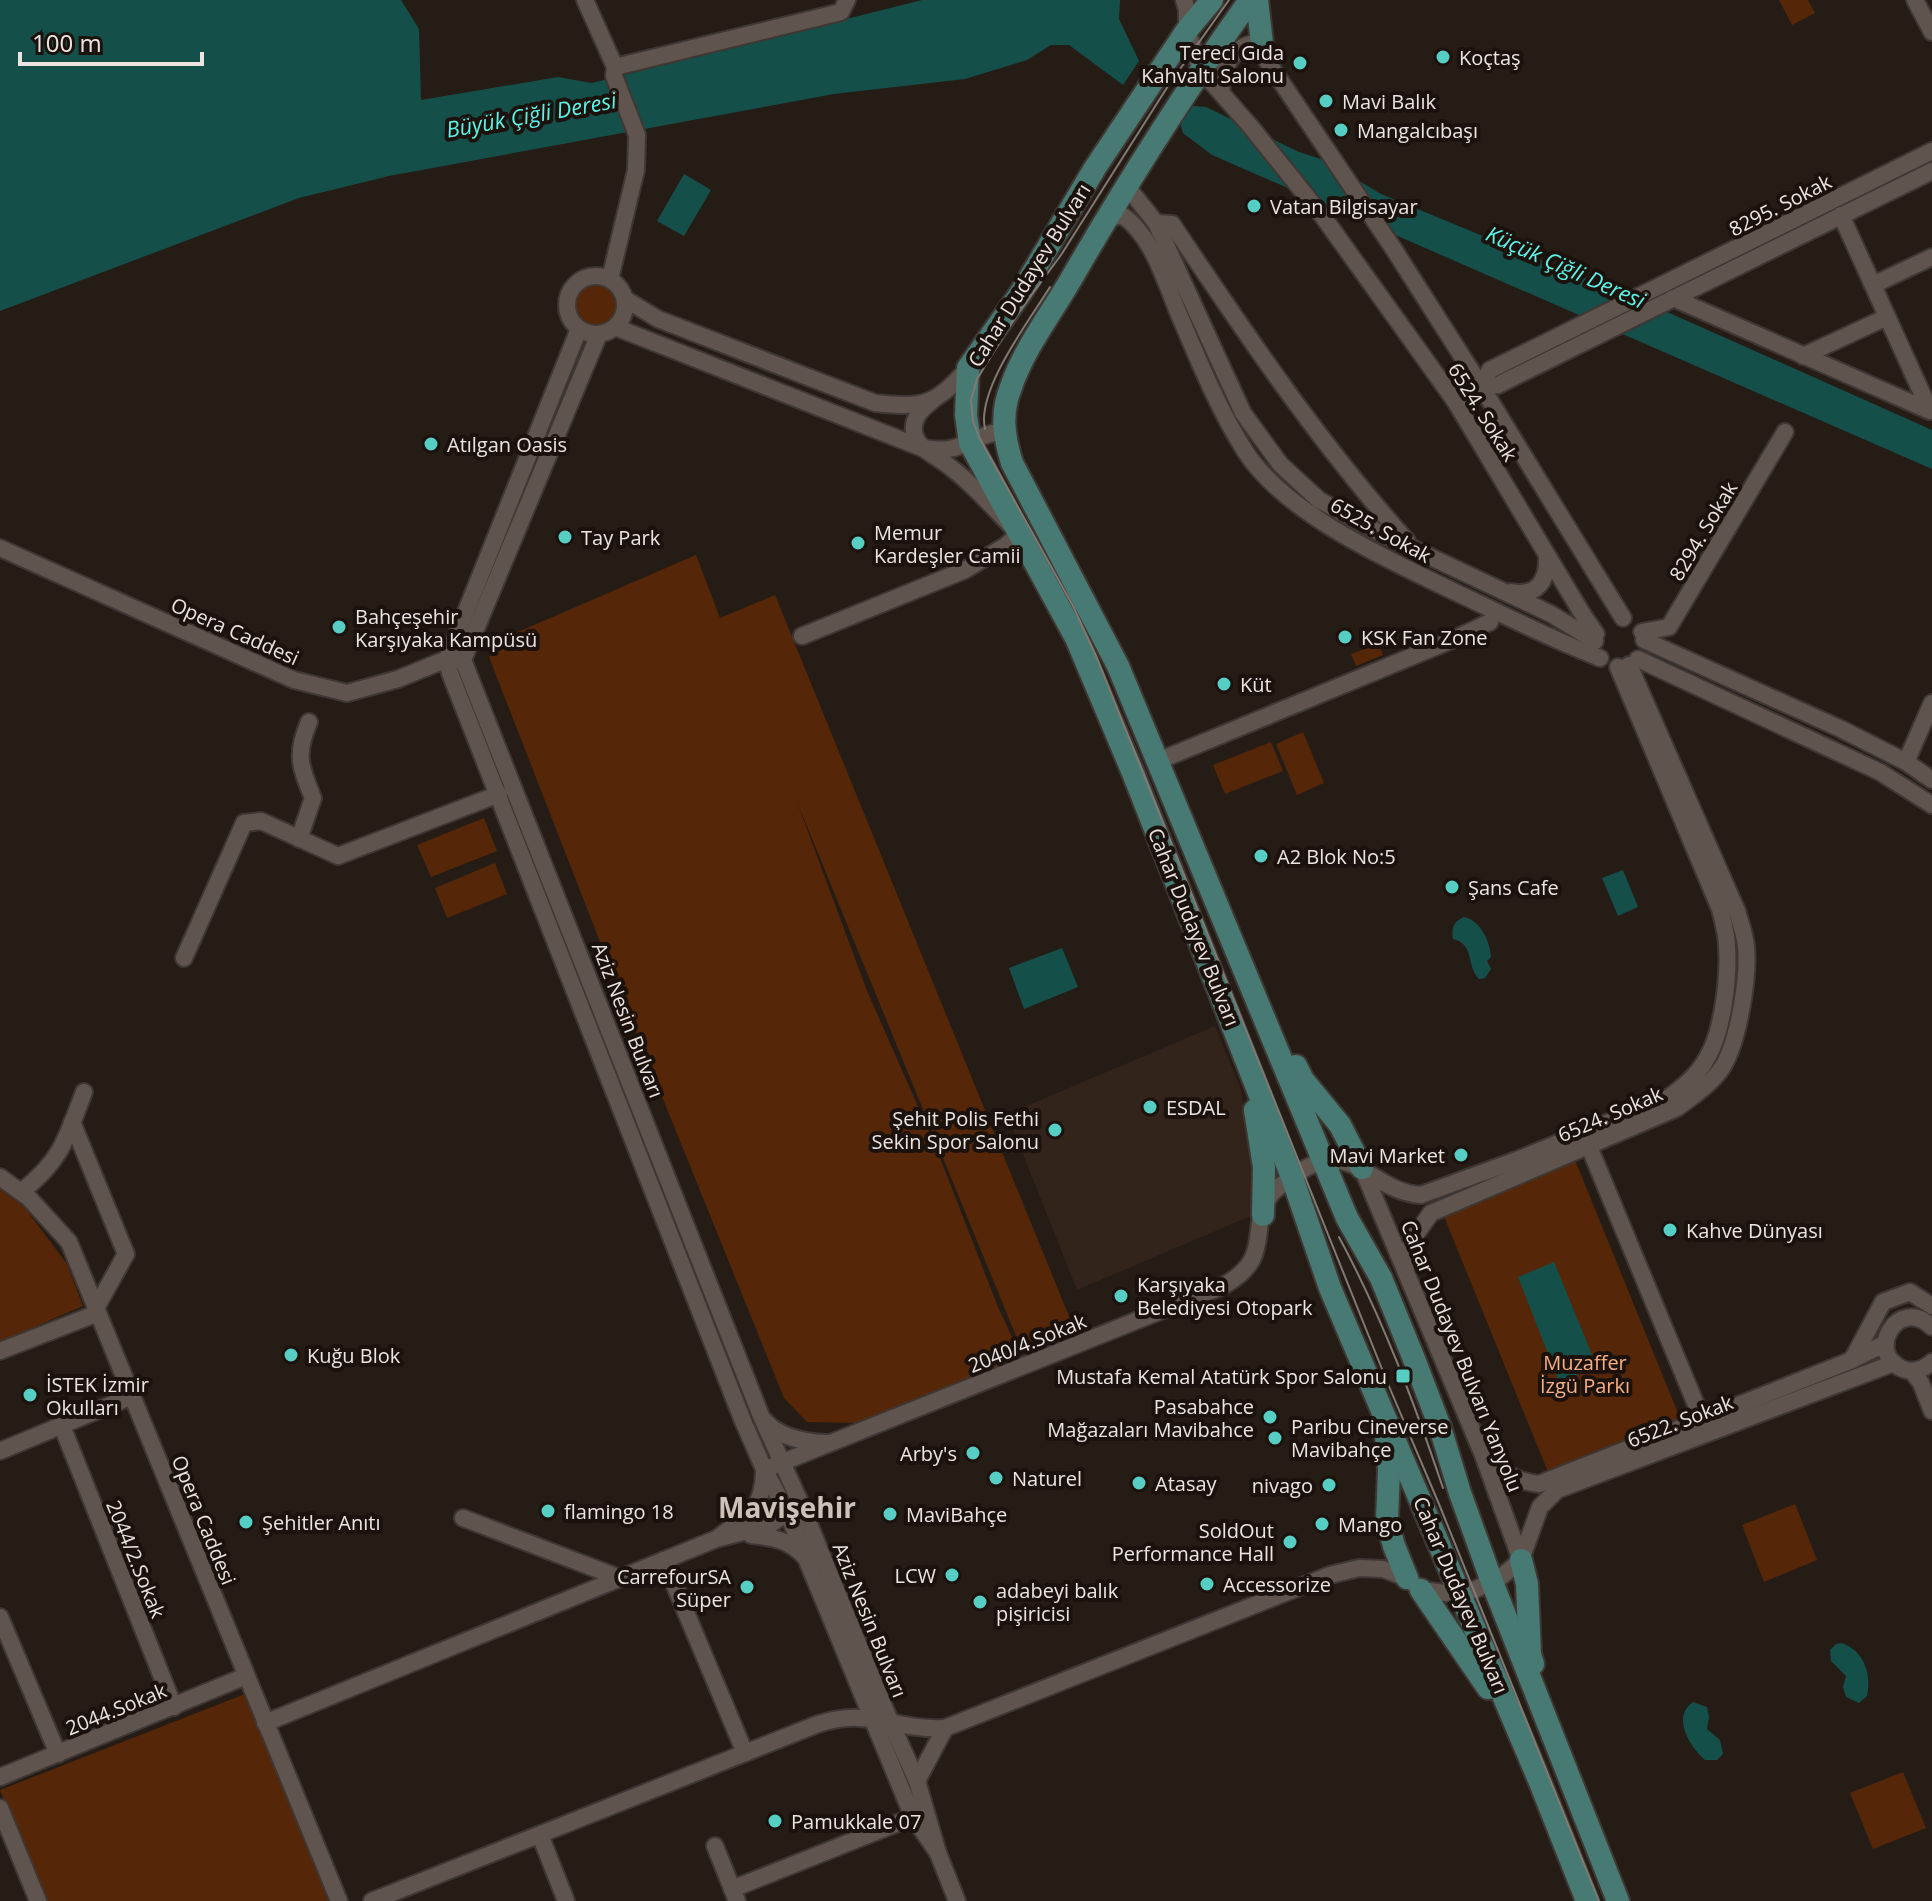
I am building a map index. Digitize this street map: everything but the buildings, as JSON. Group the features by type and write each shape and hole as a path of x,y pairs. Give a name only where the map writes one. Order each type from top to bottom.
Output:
{"main road":[{"name":"Cahar Dudayev Bulvarı","path":"1212,0 1187,30 1095,168 1020,294 968,368 966,415 970,443 1076,638 1238,1038 1292,1177 1330,1288 1539,1780 1587,1901"},
{"name":"Cahar Dudayev Bulvarı","path":"1250,0 1200,69 1125,184 1026,355 1010,387 1002,431 1012,463 1111,652 1347,1218 1381,1278 1440,1427 1492,1582 1618,1901"},
{"path":"1257,0 1263,52"},
{"path":"1253,988 1303,1080 1340,1125 1362,1168"},
{"path":"1238,1038 1258,1122 1264,1167 1263,1215"},
{"path":"1389,1424 1386,1435 1389,1470 1387,1520 1394,1546 1414,1584 1480,1674 1539,1780"},
{"path":"1521,1560 1527,1584 1530,1654 1564,1769"}],"street":[{"path":"585,0 637,135 636,170 610,279"},
{"path":"614,71 841,12 847,0"},
{"path":"1184,0 1187,30 1200,69"},
{"path":"1915,0 1932,32"},
{"path":"1221,92 1222,72 1244,45 1255,43 1263,52"},
{"name":"6524. Sokak","path":"1263,52 1481,386 1623,618"},
{"name":"6524. Sokak","path":"1200,69 1324,218 1455,401 1596,637"},
{"name":"8295. Sokak","path":"1481,386 1490,370 1932,151"},
{"name":"8295. Sokak","path":"1481,386 1498,385 1932,171"},
{"name":"6525. Sokak","path":"1125,184 1156,223 1243,413 1280,464 1319,500 1596,637"},
{"name":"6525. Sokak","path":"1106,219 1122,215 1136,225 1152,252 1225,416 1246,454 1282,492 1334,531 1571,647 1600,658"},
{"path":"1668,300 1930,411 1841,215"},
{"path":"1156,223 1172,224 1310,422 1363,492 1413,548"},
{"path":"1873,285 1932,257"},
{"path":"625,299 624,314 615,327 599,334 579,329 568,313 569,294 574,286 591,276 610,279 617,284 625,299 658,319 875,403 909,407 933,400 945,394 968,368"},
{"path":"1803,356 1887,317"},
{"path":"615,327 922,448 944,452 986,434 1002,431"},
{"path":"458,659 579,329"},
{"path":"458,659 599,334"},
{"path":"1455,401 1481,386"},
{"path":"802,636 965,570 1019,534 945,463 922,448 914,427 919,411 933,400"},
{"name":"8294. Sokak","path":"1643,636 1669,627 1785,432"},
{"name":"Opera Caddesi","path":"0,548 294,680 347,693 458,659"},
{"path":"1498,589 1525,595 1534,591 1544,577 1547,556"},
{"path":"1932,780 1906,762 1828,723 1643,636 1634,622 1623,618 1607,621 1596,637 1600,658 1606,663 1628,664 1866,766 1932,805"},
{"path":"1158,761 1490,622"},
{"path":"1628,664 1643,636"},
{"name":"Aziz Nesin Bulvarı","path":"458,659 499,794 764,1469 794,1507 917,1781 938,1853 957,1901"},
{"name":"Aziz Nesin Bulvarı","path":"458,659 782,1462 806,1558 913,1817 938,1853"},
{"name":"6524. Sokak","path":"1406,1270 1411,1241 1431,1213 1677,1108 1722,1070 1742,1008 1746,947 1737,911 1628,664"},
{"name":"6524. Sokak","path":"1323,1161 1346,1161 1410,1194 1436,1191 1668,1098 1686,1085 1708,1058 1722,1018 1727,946 1720,909 1628,664"},
{"path":"1906,762 1932,703"},
{"path":"299,839 313,798 302,772 299,745 309,722"},
{"path":"184,958 244,823 261,821 338,856 499,794"},
{"path":"21,1192 54,1162 84,1092"},
{"path":"0,1351 97,1311 126,1254 72,1122"},
{"path":"1588,1144 1702,1419"},
{"path":"1263,1215 1272,1193 1310,1165 1323,1161"},
{"name":"Cahar Dudayev Bulvarı Yanyolu","path":"1362,1168 1483,1455 1521,1560"},
{"name":"Opera Caddesi","path":"0,1177 21,1192 69,1242 339,1901"},
{"name":"2040/4.Sokak","path":"764,1469 1223,1286 1238,1278 1255,1257 1263,1215"},
{"path":"1852,1360 1883,1302 1910,1292 1930,1318"},
{"name":"6522. Sokak","path":"1483,1455 1504,1474 1520,1482 1539,1484 1852,1360 1886,1343 1891,1328 1903,1319 1930,1318"},
{"path":"1886,1343 1886,1350 1894,1363 1912,1371 1921,1383 1932,1411"},
{"path":"1912,1371 1932,1362"},
{"name":"6522. Sokak","path":"1521,1560 1540,1507 1557,1490 1894,1363"},
{"path":"0,1451 132,1396"},
{"path":"761,1416 770,1427 787,1437 828,1443"},
{"name":"2044/2.Sokak","path":"62,1426 174,1707"},
{"path":"716,1539 754,1511 763,1493 764,1469"},
{"path":"265,1723 716,1539 770,1525 794,1507"},
{"path":"463,1518 620,1578"},
{"path":"741,1534 782,1540 797,1548 806,1558"},
{"path":"664,1560 745,1753"},
{"path":"372,1901 400,1895 540,1835 832,1719 871,1717 928,1729 945,1728 1330,1575 1359,1568 1377,1569 1445,1593 1459,1592 1474,1590 1492,1582 1521,1560"},
{"path":"0,1617 58,1754"},
{"name":"2044.Sokak","path":"0,1777 246,1676"},
{"path":"917,1781 945,1728"},
{"path":"0,1808 38,1901"},
{"path":"715,1846 735,1895 913,1817"},
{"path":"540,1835 566,1901"}],"shaded area":[{"path":"1215,1026 1241,1089 1254,1169 1251,1216 1077,1290 1007,1114"}],"green space":[{"path":"1779,0 1808,0 1815,13 1792,25"},
{"path":"597,284 612,290 618,305 612,320 597,326 582,320 576,305 582,290"},
{"path":"696,555 720,618 775,595 1075,1331 1023,1353 797,802 867,991 935,1145 1012,1337 1011,1361 859,1423 807,1422 784,1398 618,988 489,657 497,641"},
{"path":"1379,644 1383,655 1356,666 1351,654"},
{"path":"1303,732 1324,783 1297,795 1276,744"},
{"path":"1271,742 1283,771 1225,794 1213,765"},
{"path":"484,818 497,851 431,877 417,845"},
{"path":"495,863 507,894 447,918 435,888"},
{"name":"Muzaffer İzgü Parkı","path":"1575,1160 1680,1418 1548,1472 1443,1214"},
{"path":"0,1189 25,1208 67,1264 83,1306 0,1342"},
{"path":"1795,1504 1817,1560 1764,1582 1742,1525"},
{"path":"245,1694 329,1901 45,1901 0,1790"},
{"path":"1903,1772 1926,1828 1873,1849 1850,1793"}],"water":[{"name":"Büyük Çiğli Deresi","path":"0,0 401,0 419,29 421,100 558,77 592,83 922,0 1120,0 1119,19 1139,61 1123,85 1069,45 1051,45 1027,60 965,79 834,94 389,176 299,198 0,311"},
{"path":"1193,106 1206,107 1299,152 1324,160 1381,194 1665,311 1932,430 1932,469 1212,155 1183,133 1180,123"},
{"path":"684,174 711,190 684,236 657,221"},
{"path":"1623,870 1638,907 1618,916 1602,878"},
{"path":"1464,917 1475,922 1489,944 1491,957 1487,961 1491,969 1485,978 1479,979 1465,946 1453,939 1454,925"},
{"path":"1062,948 1078,987 1024,1009 1009,968"},
{"path":"1554,1262 1597,1367 1559,1382 1518,1277"},
{"path":"1842,1643 1856,1652 1865,1664 1867,1696 1859,1703 1846,1697 1843,1687 1846,1676 1831,1661 1830,1650"},
{"path":"1693,1702 1707,1707 1707,1729 1720,1740 1723,1754 1717,1760 1705,1760 1685,1732 1683,1716"}],"tram line":[{"path":"1229,0 1168,86 1061,255 1016,316 977,379 971,400 973,421 1073,606 1097,658 1599,1901"},
{"path":"985,429 984,413 996,376 1050,287"},
{"path":"1339,1237 1396,1360 1443,1488"}],"place":[{"name":"Koçtaş","path":"1443,57"},
{"name":"Tereci Gıda Kahvaltı Salonu","path":"1300,63"},
{"name":"Mavi Balık","path":"1326,101"},
{"name":"Mangalcıbaşı","path":"1341,130"},
{"name":"Vatan Bilgisayar","path":"1254,206"},
{"name":"Atılgan Oasis","path":"431,444"},
{"name":"Tay Park","path":"565,537"},
{"name":"Memur Kardeşler Camii","path":"858,543"},
{"name":"Bahçeşehir Karşıyaka Kampüsü","path":"339,627"},
{"name":"KSK Fan Zone","path":"1345,637"},
{"name":"Küt","path":"1224,684"},
{"name":"A2 Blok No:5","path":"1261,856"},
{"name":"Şans Cafe","path":"1452,887"},
{"name":"ESDAL","path":"1150,1107"},
{"name":"Şehit Polis Fethi Sekin Spor Salonu","path":"1055,1130"},
{"name":"Mavi Market","path":"1461,1155"},
{"name":"Kahve Dünyası","path":"1670,1230"},
{"name":"Karşıyaka Belediyesi Otopark","path":"1121,1296"},
{"name":"Kuğu Blok","path":"291,1355"},
{"name":"Mustafa Kemal Atatürk Spor Salonu","path":"1403,1376"},
{"name":"İSTEK İzmir Okulları","path":"30,1395"},
{"name":"Pasabahce Mağazaları Mavibahce","path":"1270,1417"},
{"name":"Paribu Cineverse Mavibahçe","path":"1275,1438"},
{"name":"Arby's","path":"973,1453"},
{"name":"Naturel","path":"996,1478"},
{"name":"Atasay","path":"1139,1483"},
{"name":"nivago","path":"1329,1485"},
{"name":"flamingo 18","path":"548,1511"},
{"name":"MaviBahçe","path":"890,1514"},
{"name":"Şehitler Anıtı","path":"246,1522"},
{"name":"Mango","path":"1322,1524"},
{"name":"SoldOut Performance Hall","path":"1290,1542"},
{"name":"LCW","path":"952,1575"},
{"name":"Accessorize","path":"1207,1584"},
{"name":"CarrefourSA Süper","path":"747,1587"},
{"name":"adabeyi balık pişiricisi","path":"980,1602"},
{"name":"Pamukkale 07","path":"775,1821"}],"district":[{"name":"Mavişehir","path":"787,1507"}],"water label":[{"name":"Küçük Çiğli Deresi","path":"1566,266"}]}
